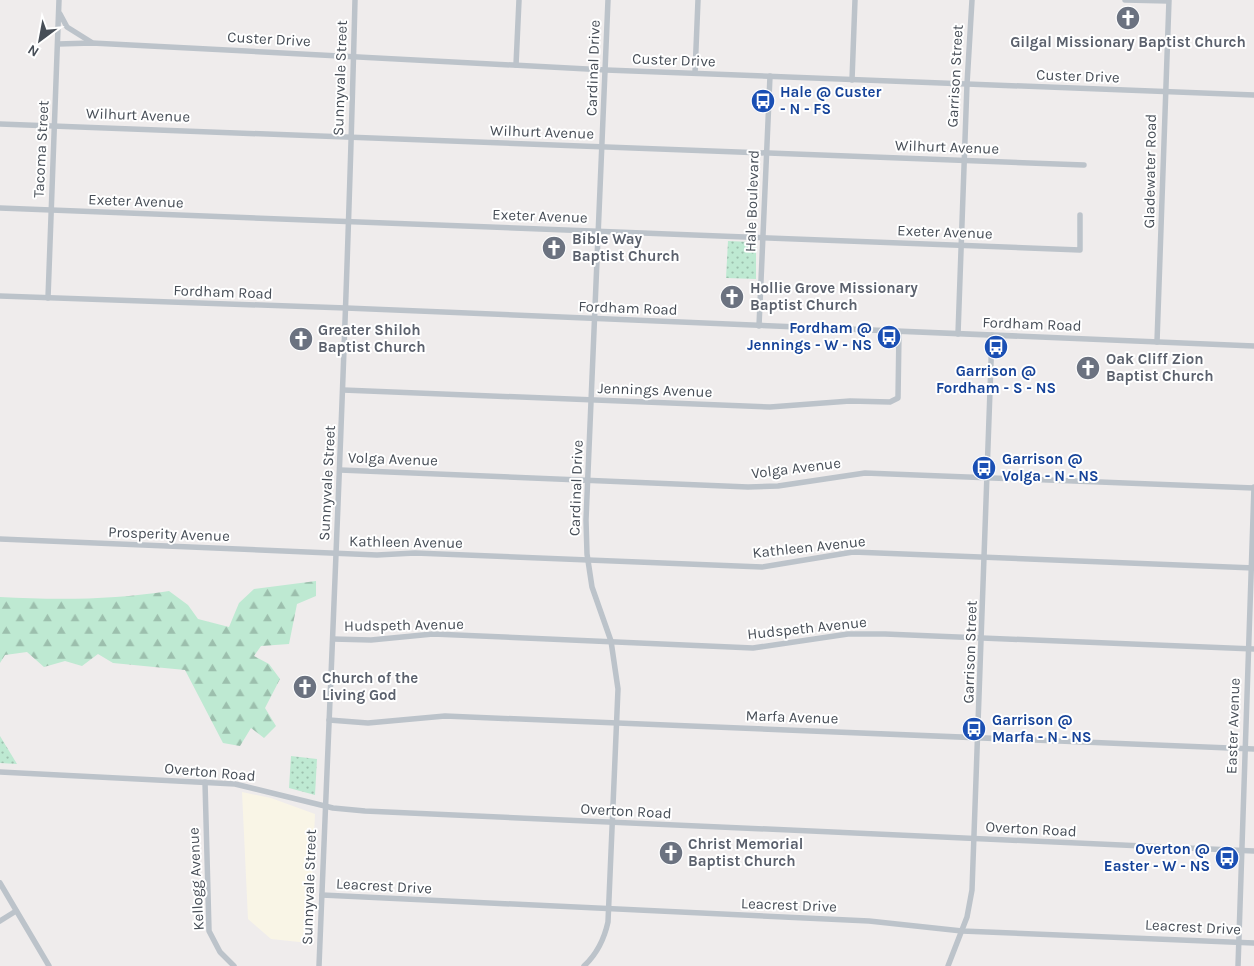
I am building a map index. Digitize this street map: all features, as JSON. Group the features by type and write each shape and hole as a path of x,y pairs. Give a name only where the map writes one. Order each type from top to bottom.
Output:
{"street":[{"name":"Tacoma Street","path":"48,298 59,0"},
{"name":"Sunnyvale Street","path":"319,966 324,806 343,390 355,0"},
{"path":"516,65 519,0"},
{"name":"Cardinal Drive","path":"584,966 604,938 608,909 618,682 611,641 596,600 588,560 588,480 608,0"},
{"path":"695,73 698,0"},
{"path":"852,80 855,0"},
{"name":"Garrison Street","path":"958,334 960,244 972,0"},
{"path":"1125,0 1168,1"},
{"name":"Gladewater Road","path":"1157,342 1168,1"},
{"name":"Custer Drive","path":"59,12 67,27 92,43"},
{"name":"Custer Drive","path":"58,44 92,43 354,55 606,70 1254,95"},
{"name":"Hale Boulevard","path":"759,326 770,76"},
{"name":"Wilhurt Avenue","path":"0,124 1084,165"},
{"name":"Exeter Avenue","path":"0,208 1080,250 1080,215"},
{"name":"Fordham Road","path":"0,296 346,308 1254,346"},
{"name":"Jennings Avenue","path":"343,390 770,407 850,400 890,402 898,398 899,332"},
{"name":"Garrison Street","path":"948,966 962,932 972,890 983,638 992,335"},
{"name":"Volga Avenue","path":"340,470 763,487 865,473 1254,487"},
{"name":"Easter Avenue","path":"1238,966 1245,748 1251,648 1254,487"},
{"name":"Prosperity Avenue","path":"0,539 336,554"},
{"name":"Kathleen Avenue","path":"336,554 415,554 762,567 853,552 1252,568"},
{"name":"Hudspeth Avenue","path":"332,639 371,640 433,634 753,648 848,634 1251,648"},
{"name":"Marfa Avenue","path":"329,720 368,723 445,716 1254,749"},
{"name":"Overton Road","path":"0,772 251,786 324,806 365,811 1254,851"},
{"name":"Kellogg Avenue","path":"205,782 209,931 220,952 234,966"},
{"path":"0,883 49,966"},
{"name":"Leacrest Drive","path":"322,895 869,920 962,932 1254,943"},
{"path":"0,921 16,911"}],"shaded area":[{"path":"242,792 271,798 315,814 309,943 271,939 248,919"}],"green space":[{"path":"728,241 752,242 756,246 756,279 726,278"},
{"path":"316,581 316,596 297,604 289,644 261,646 254,656 269,664 280,679 265,708 276,726 264,738 251,728 240,746 223,743 185,670 113,663 98,654 82,666 65,661 44,667 27,652 5,655 0,663 0,597 84,598 127,596 169,591 188,605 198,619 229,627 239,603 254,589"},
{"path":"0,736 17,764 0,763"},
{"path":"291,756 317,759 315,795 289,788"}],"place":[{"name":"Gilgal Missionary Baptist Church","path":"1128,18"},
{"name":"Hale @ Custer - N - FS","path":"763,101"},
{"name":"Bible Way Baptist Church","path":"554,248"},
{"name":"Hollie Grove Missionary Baptist Church","path":"732,297"},
{"name":"Fordham @ Jennings - W - NS","path":"889,337"},
{"name":"Greater Shiloh Baptist Church","path":"301,339"},
{"name":"Garrison @ Fordham - S - NS","path":"996,347"},
{"name":"Oak Cliff Zion Baptist Church","path":"1088,368"},
{"name":"Garrison @ Volga - N - NS","path":"984,468"},
{"name":"Church of the Living God","path":"305,687"},
{"name":"Garrison @ Marfa - N - NS","path":"974,729"},
{"name":"Christ Memorial Baptist Church","path":"671,853"},
{"name":"Overton @ Easter - W - NS","path":"1227,858"}]}
